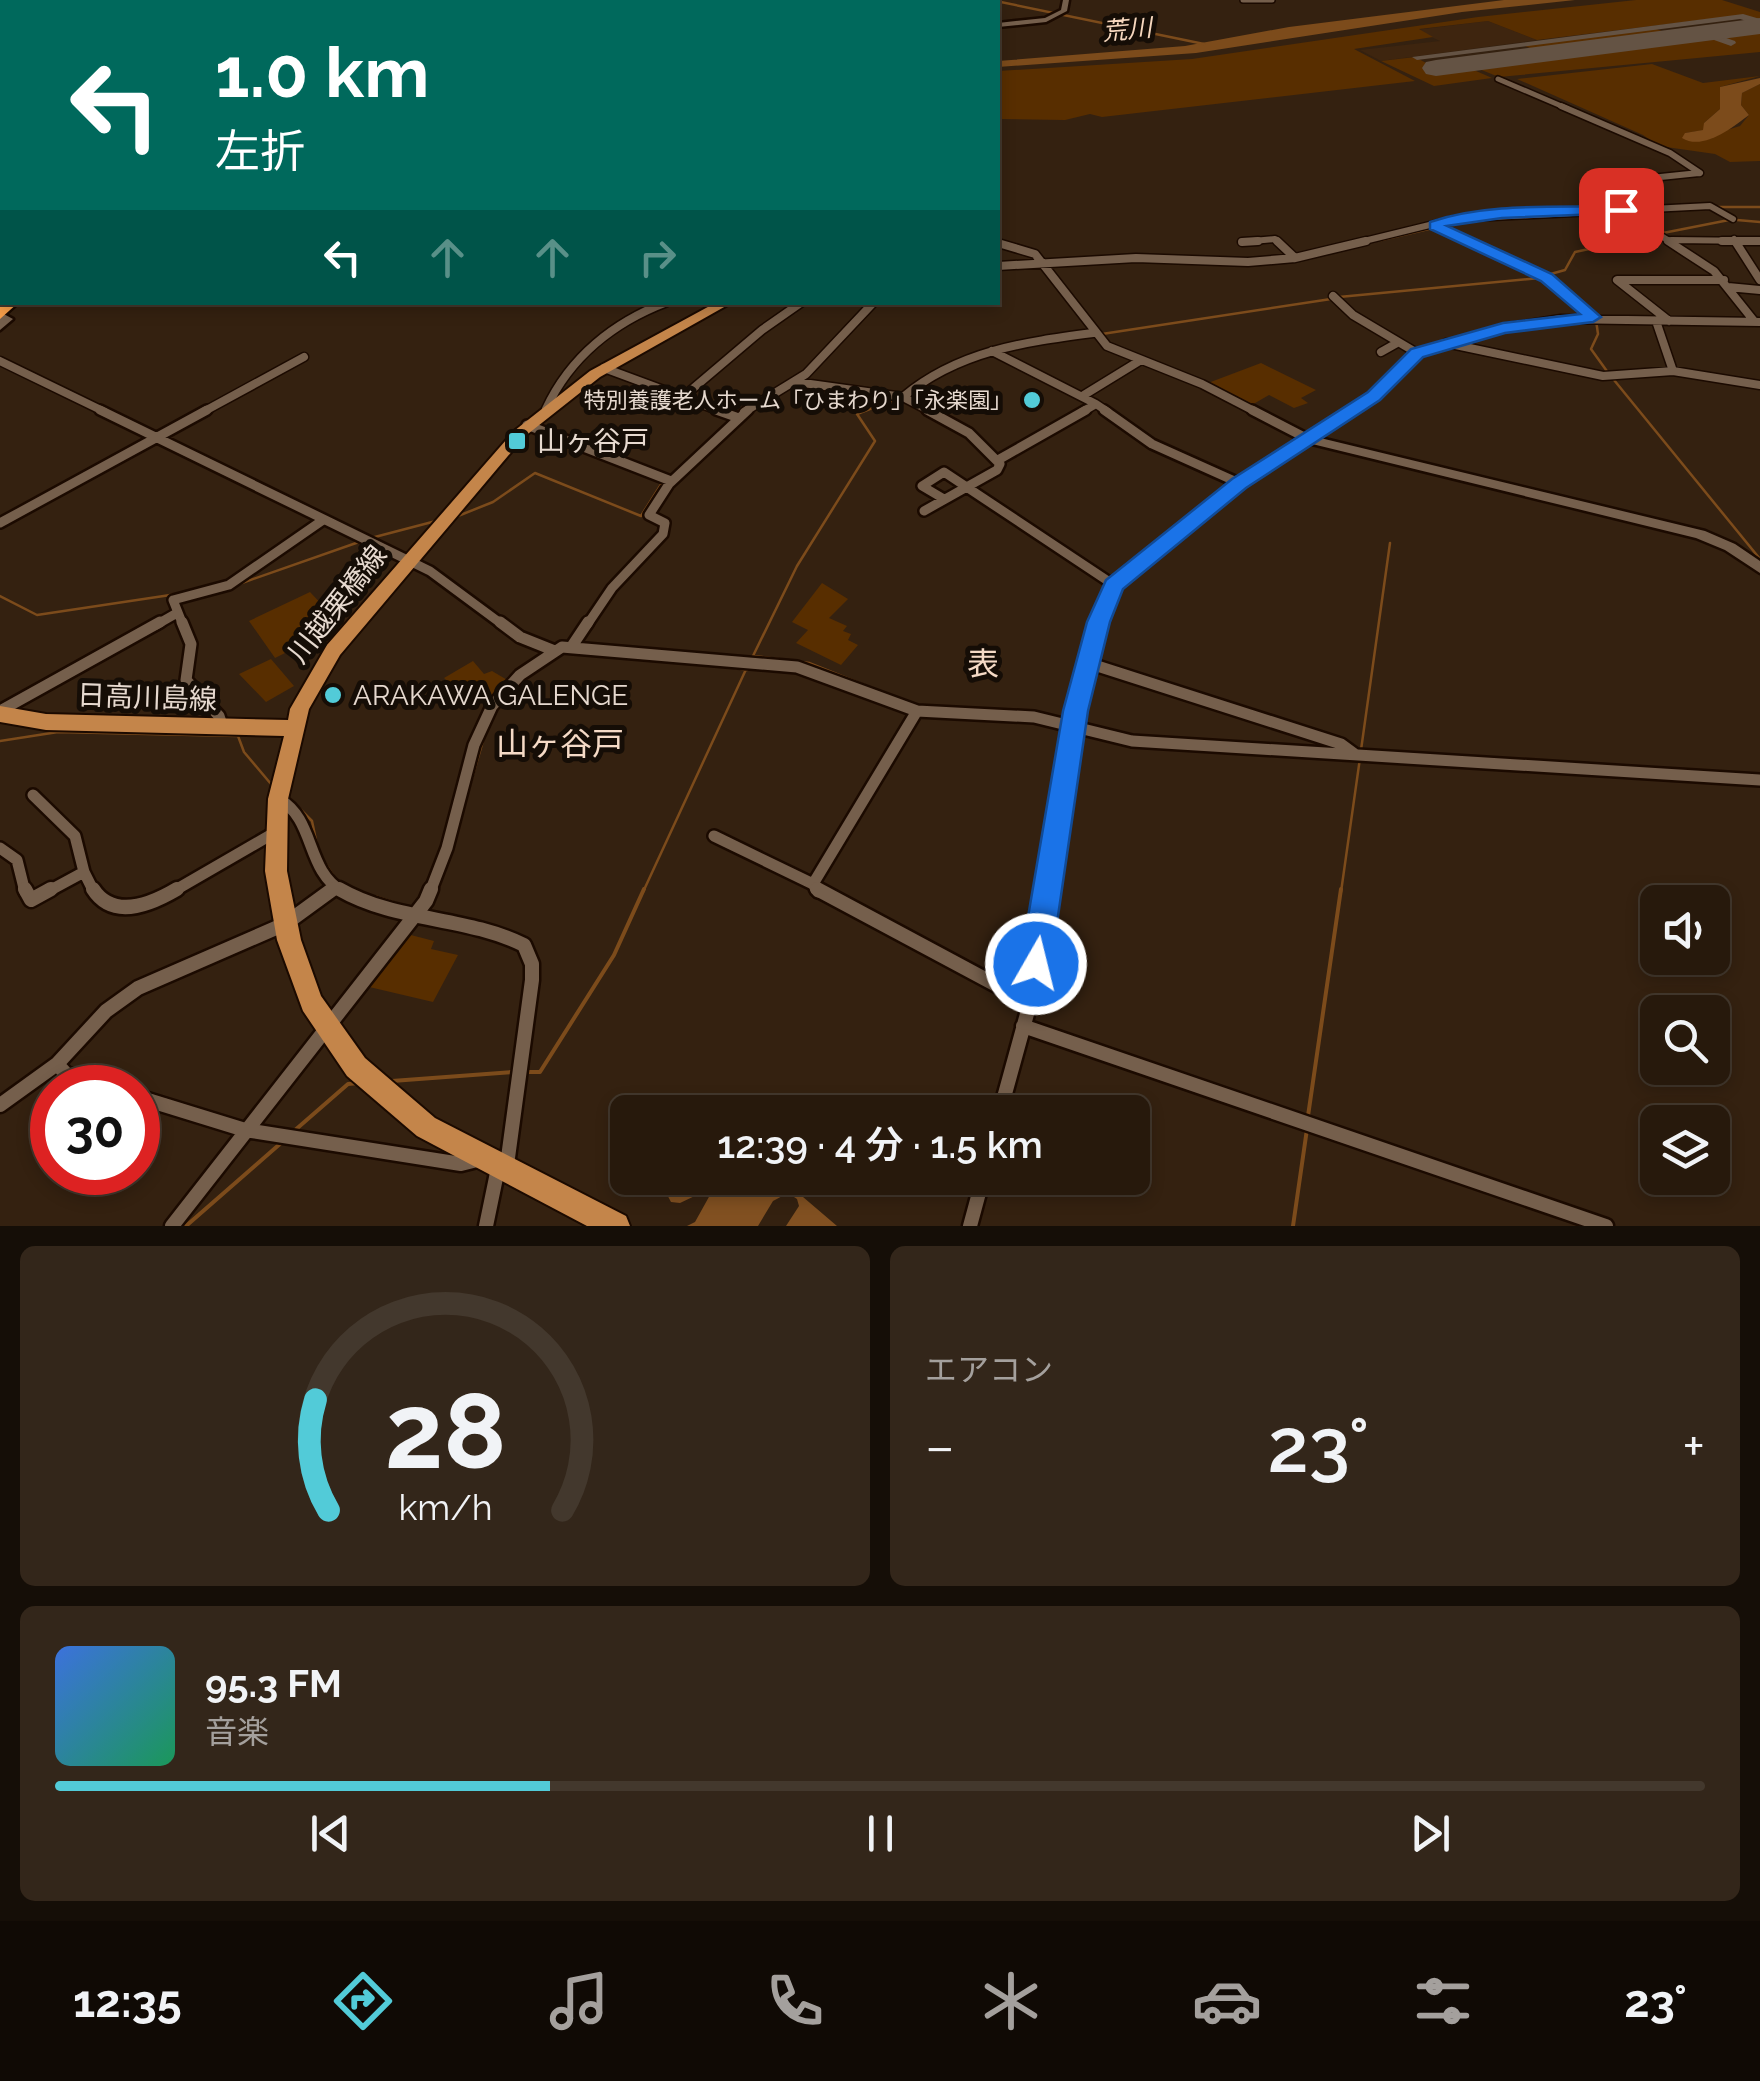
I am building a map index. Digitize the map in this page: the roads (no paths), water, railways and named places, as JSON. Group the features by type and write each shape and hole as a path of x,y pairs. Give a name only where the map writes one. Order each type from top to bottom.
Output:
{"main road":[{"name":"川越栗橋線","path":"616,1226 495,1165 396,1105 356,1068 312,1003 284,924 274,833 278,798 294,728 311,686 333,650 527,425 604,368 722,305"},
{"name":"日高川島線","path":"0,712 46,722 294,728"}],"street":[{"path":"1000,24 1055,18 1064,11 1066,0"},
{"path":"1243,0 1272,0"},
{"path":"1498,79 1670,153 1700,173 1651,178 1599,194 1670,240 1726,283 1757,321"},
{"path":"1000,266 1136,258 1231,262 1295,258 1454,219 1502,214 1713,208 1733,219"},
{"path":"1435,226 1547,278 1593,317"},
{"path":"1242,242 1275,238 1295,258"},
{"path":"1734,239 1759,277"},
{"path":"1670,240 1760,240"},
{"path":"1000,243 1028,249 1107,346 1202,384 1308,439 1700,534 1730,547 1760,568"},
{"path":"1670,322 1616,280 1726,283 1760,290"},
{"path":"1334,296 1352,315 1417,353"},
{"path":"546,409 575,367 608,330 630,315 658,305"},
{"path":"682,397 798,305"},
{"path":"572,646 612,588 663,534 665,524 649,515 672,481 736,417 796,382 871,305"},
{"path":"0,315 8,318 0,326"},
{"path":"1005,1095 1030,1002 1073,724 1088,662 1114,585 1239,484 1374,396 1417,353 1446,342 1528,323 1593,317 1670,322 1757,321"},
{"path":"1656,321 1673,371"},
{"path":"903,397 930,374 991,350 1093,333"},
{"path":"1446,342 1603,376 1673,371 1760,385"},
{"path":"1381,352 1398,343"},
{"path":"991,350 1084,395 1152,444 1239,484"},
{"path":"0,523 304,356"},
{"path":"1084,395 1140,360"},
{"path":"0,361 444,579 520,637 555,651"},
{"path":"604,368 736,417"},
{"path":"796,382 903,397 949,420 998,460"},
{"path":"998,460 1096,404"},
{"path":"527,425 672,481"},
{"path":"924,511 997,470 998,460"},
{"path":"944,498 922,486 944,472 1114,585"},
{"path":"223,728 219,716 186,680 190,644 174,600 225,586 323,520"},
{"path":"0,712 177,614"},
{"path":"172,1226 324,1026 426,900 447,848 474,745 492,706 520,675 555,651 572,646 797,667 917,712 1008,714 1073,724 1100,735 1132,741 1760,780"},
{"path":"1088,662 1341,744 1356,755"},
{"path":"813,884 917,712"},
{"path":"32,795 75,836 84,872 104,904 119,909 136,908 180,889 274,833"},
{"path":"278,798 298,812 312,862 322,878 335,888 415,916 502,935 520,942 528,952 532,964 530,1002 486,1226"},
{"path":"714,836 813,884 818,892 1030,1002"},
{"path":"0,848 10,849 18,858 26,897 31,900 84,872"},
{"path":"0,1105 57,1064 106,1011 138,988 284,924 335,888"},
{"path":"1023,1026 1606,1226"},
{"path":"160,1104 246,1130 461,1164 495,1165"},
{"path":"970,1226 978,1195"}],"waterway":[{"name":"荒川","path":"1000,2 1204,44"},
{"path":"1718,207 1760,207"},
{"path":"1663,233 1729,220"},
{"path":"1737,220 1760,222"},
{"path":"1381,240 1437,227"},
{"path":"1547,275 1565,270 1575,252 1655,235"},
{"path":"1551,276 1595,313 1598,334 1591,349 1609,374"},
{"path":"1339,297 1540,278"},
{"path":"1102,334 1331,299"},
{"path":"863,319 876,305"},
{"path":"1614,380 1760,559"},
{"path":"752,658 797,566 875,441 857,414 893,400"},
{"path":"453,518 493,502 535,473 641,516 662,483"},
{"path":"371,538 436,521"},
{"path":"239,584 359,542"},
{"path":"1361,750 1390,543"},
{"path":"0,596 37,615 177,594"},
{"path":"754,656 809,663 894,697"},
{"path":"746,670 748,665"},
{"path":"730,667 746,670"},
{"path":"643,892 746,670"},
{"path":"979,709 1031,711"},
{"path":"1039,713 1070,719"},
{"path":"0,741 58,732 238,736 244,752 271,784"},
{"path":"1080,733 1125,744"},
{"path":"463,808 485,734"},
{"path":"1341,892 1360,758"},
{"path":"1732,784 1760,786"},
{"path":"289,798 312,821 318,850"},
{"path":"321,857 336,880 345,884"},
{"path":"437,892 447,863"},
{"path":"433,902 438,889"},
{"path":"526,1072 540,1072 614,955 644,889"},
{"path":"1308,1116 1341,889"},
{"path":"375,897 396,904"},
{"path":"392,1081 513,1072"},
{"path":"294,1131 348,1084 359,1083"},
{"path":"1293,1226 1307,1129"},
{"path":"186,1226 281,1143"}],"place":[{"name":"特別養護老人ホーム「ひまわり」「永楽園」","path":"1032,400"},
{"name":"山ヶ谷戸","path":"517,441"},
{"name":"ARAKAWA GALENGE","path":"333,695"}],"district":[{"name":"表","path":"983,664"},
{"name":"山ヶ谷戸","path":"560,744"}]}
